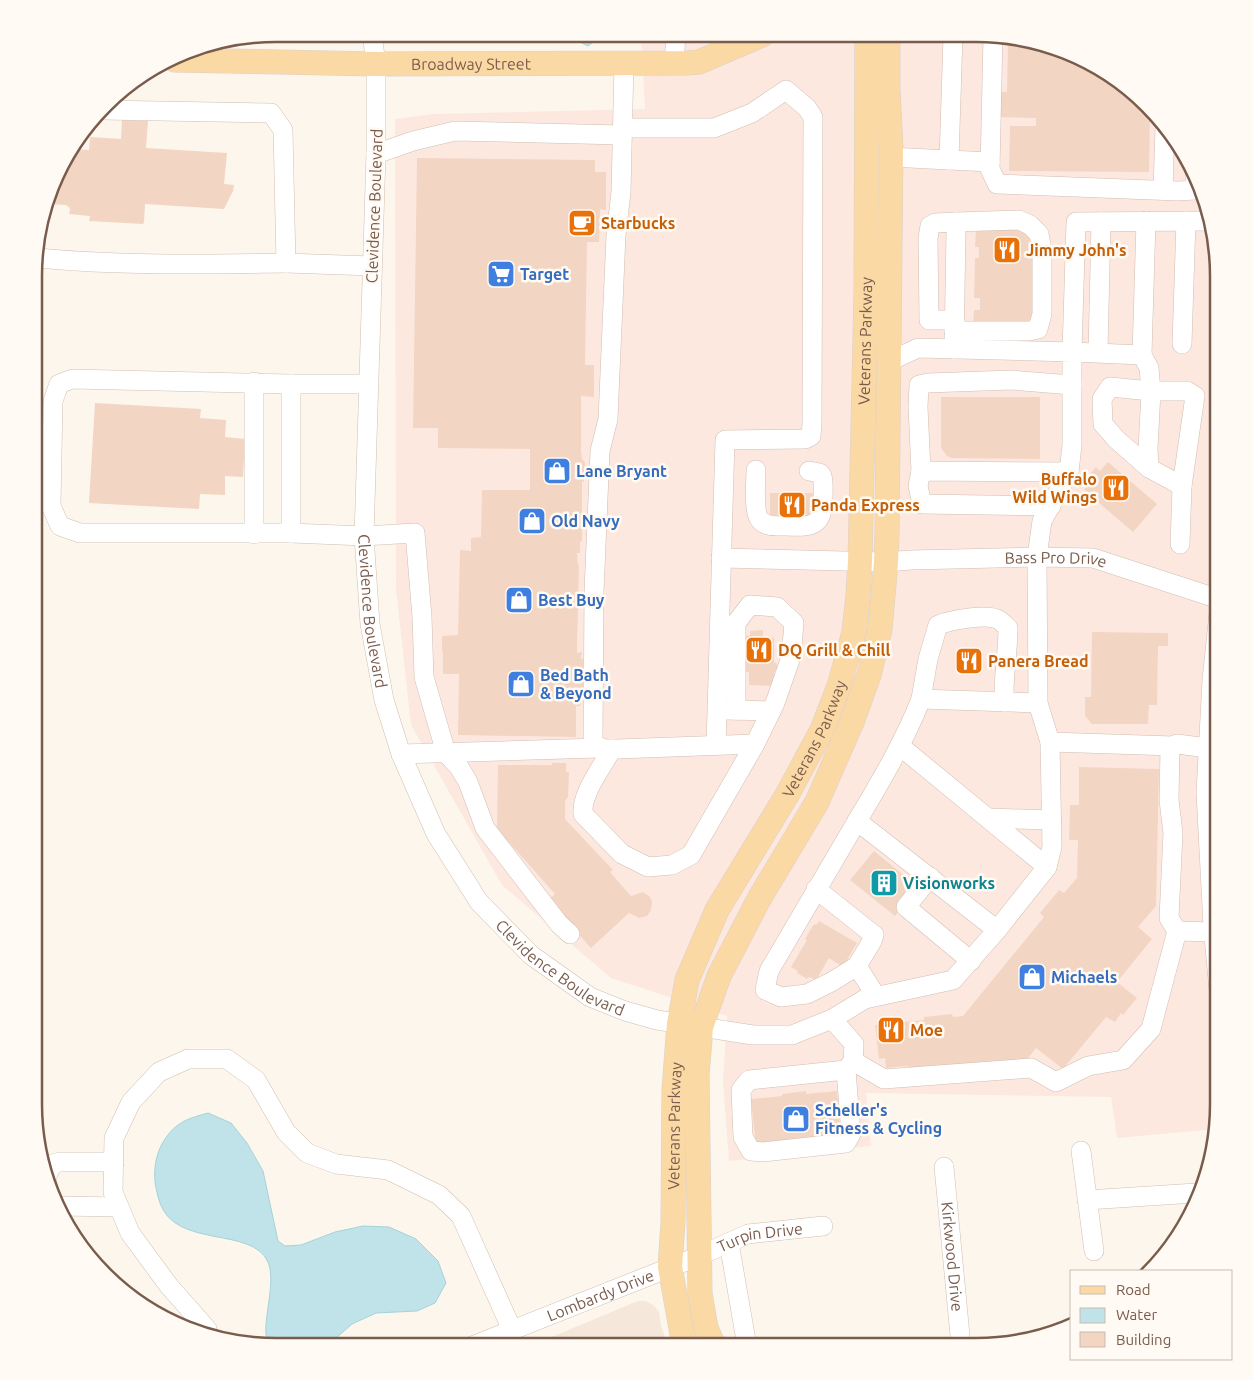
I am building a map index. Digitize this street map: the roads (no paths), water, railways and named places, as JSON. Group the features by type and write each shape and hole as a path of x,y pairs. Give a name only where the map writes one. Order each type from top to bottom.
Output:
{"main road":[{"name":"Broadway Street","path":"187,60 376,64 674,63 698,62 745,42"},
{"name":"Veterans Parkway","path":"710,1338 706,1328 700,1294 697,1075 686,980 717,910 787,795 826,721 839,686 854,632 860,561 866,293 867,42"},
{"name":"Veterans Parkway","path":"683,1338 670,1267 674,1090 690,1025 719,976 759,900 817,802 852,722 876,651 886,562 890,361 888,42"}],"street":[{"name":"Clevidence Boulevard","path":"373,42 376,64 376,154 364,536 370,624 384,700 401,754 436,834 479,902 531,955 590,996 624,1011 657,1020 753,1035 792,1035 832,1019 865,999 953,980 971,962 1047,867"},
{"path":"674,63 676,42"},
{"path":"949,160 953,42"},
{"path":"993,43 990,169 997,184 1194,190"},
{"path":"606,748 596,746 593,741 594,592 600,451 608,419 616,235 621,192 624,63"},
{"path":"376,154 413,141 456,131 622,131 714,128 752,113 786,90 807,108 813,117 811,436 805,439 725,440 720,558 716,745"},
{"path":"112,110 271,113 283,130 286,263"},
{"path":"1163,190 1165,138"},
{"path":"890,157 990,162"},
{"path":"890,361 954,333 1029,332 1038,329 1042,314 1041,243 1039,234 1030,225 1019,220 935,223 930,226 928,238 929,320 954,333 1072,352 1142,355"},
{"path":"1146,221 1142,355 1149,368 1152,391 1148,449 1149,468"},
{"path":"1182,344 1186,221"},
{"path":"900,746 1047,867 1052,847 1050,742 1038,703 1037,557 1042,521 1069,472 1072,445 1073,283 1076,222 1204,221"},
{"path":"954,333 956,222"},
{"path":"1098,352 1101,222"},
{"path":"43,259 86,263 286,263 372,266"},
{"path":"1042,281 1073,283"},
{"path":"890,332 918,348"},
{"path":"368,384 72,379 59,384 53,400 51,506 60,526 80,533 364,536 415,532 422,617 424,677 446,753 459,767 468,782 485,828 560,924 570,934"},
{"path":"1051,506 922,504 918,486 921,471 918,407 919,385 928,383 1011,380 1072,384"},
{"path":"254,382 254,534"},
{"path":"291,384 291,534"},
{"path":"1180,544 1182,486 1195,396 1187,391 1152,391 1110,387 1102,399 1103,424 1116,439 1149,468 1182,486"},
{"path":"756,470 757,512 759,519 770,526 806,527 820,519 823,506 822,476 820,473 809,471"},
{"path":"921,471 1069,472"},
{"name":"Bass Pro Drive","path":"720,558 886,562 1037,557 1093,558 1210,596"},
{"path":"606,748 582,806 583,814 622,854 648,867 672,865 690,855 771,711 791,657 794,623 777,607 750,606 736,623 736,710"},
{"path":"816,889 874,935 857,966 808,994 781,997 765,990 769,971 816,889 890,766 900,746 921,698 928,659 938,624 955,619 973,617 998,619 1008,628 1008,649 1003,680 1004,702"},
{"path":"921,698 1038,703"},
{"path":"717,710 771,711"},
{"path":"1210,714 1206,793 1210,872"},
{"path":"1050,742 1174,746 1177,744 1208,748"},
{"path":"401,754 754,744"},
{"path":"832,1019 854,1044 849,1066 851,1134 846,1143 763,1152 751,1151 743,1137 740,1090 749,1080 849,1066 884,1079 1031,1068 1056,1082 1088,1066 1123,1060 1151,1029 1178,932 1169,918 1173,833 1169,800 1170,748 1174,746"},
{"path":"988,818 1052,820"},
{"path":"857,821 997,930"},
{"path":"930,877 906,907 971,962"},
{"path":"1178,932 1210,932"},
{"path":"857,966 876,996"},
{"path":"203,1326 169,1286 130,1232 113,1192 114,1138 131,1102 159,1072 188,1059 227,1060 256,1080 286,1132 307,1153 336,1164 388,1170 439,1195 462,1216 512,1330"},
{"path":"1081,1151 1094,1252"},
{"path":"51,1167 53,1164 60,1162 114,1162"},
{"name":"Kirkwood Drive","path":"944,1167 961,1338"},
{"path":"1087,1200 1193,1193"},
{"path":"67,1206 119,1208"},
{"name":"Turpin Drive","path":"699,1256 748,1234 823,1226"},
{"path":"729,1243 746,1338"},
{"name":"Lombardy Drive","path":"492,1338 699,1256"}],"water":[{"path":"580,42 593,42 588,46"},
{"path":"208,1113 231,1123 247,1143 263,1171 278,1241 285,1246 301,1245 335,1232 363,1226 389,1227 416,1239 438,1261 446,1283 435,1303 417,1311 376,1313 352,1324 336,1338 267,1337 271,1279 268,1262 259,1251 247,1244 181,1227 169,1217 160,1203 155,1182 158,1154 171,1131 193,1117"}],"place":[{"name":"Starbucks","path":"582,223"},
{"name":"Jimmy John's","path":"1007,250"},
{"name":"Target","path":"501,274"},
{"name":"Lane Bryant","path":"557,471"},
{"name":"Buffalo Wild Wings","path":"1116,488"},
{"name":"Panda Express","path":"792,505"},
{"name":"Old Navy","path":"532,521"},
{"name":"Best Buy","path":"519,600"},
{"name":"DQ Grill & Chill","path":"759,650"},
{"name":"Panera Bread","path":"969,661"},
{"name":"Bed Bath & Beyond","path":"521,684"},
{"name":"Visionworks","path":"884,883"},
{"name":"Michaels","path":"1032,977"},
{"name":"Moe","path":"891,1030"},
{"name":"Scheller's Fitness & Cycling","path":"796,1119"}]}
